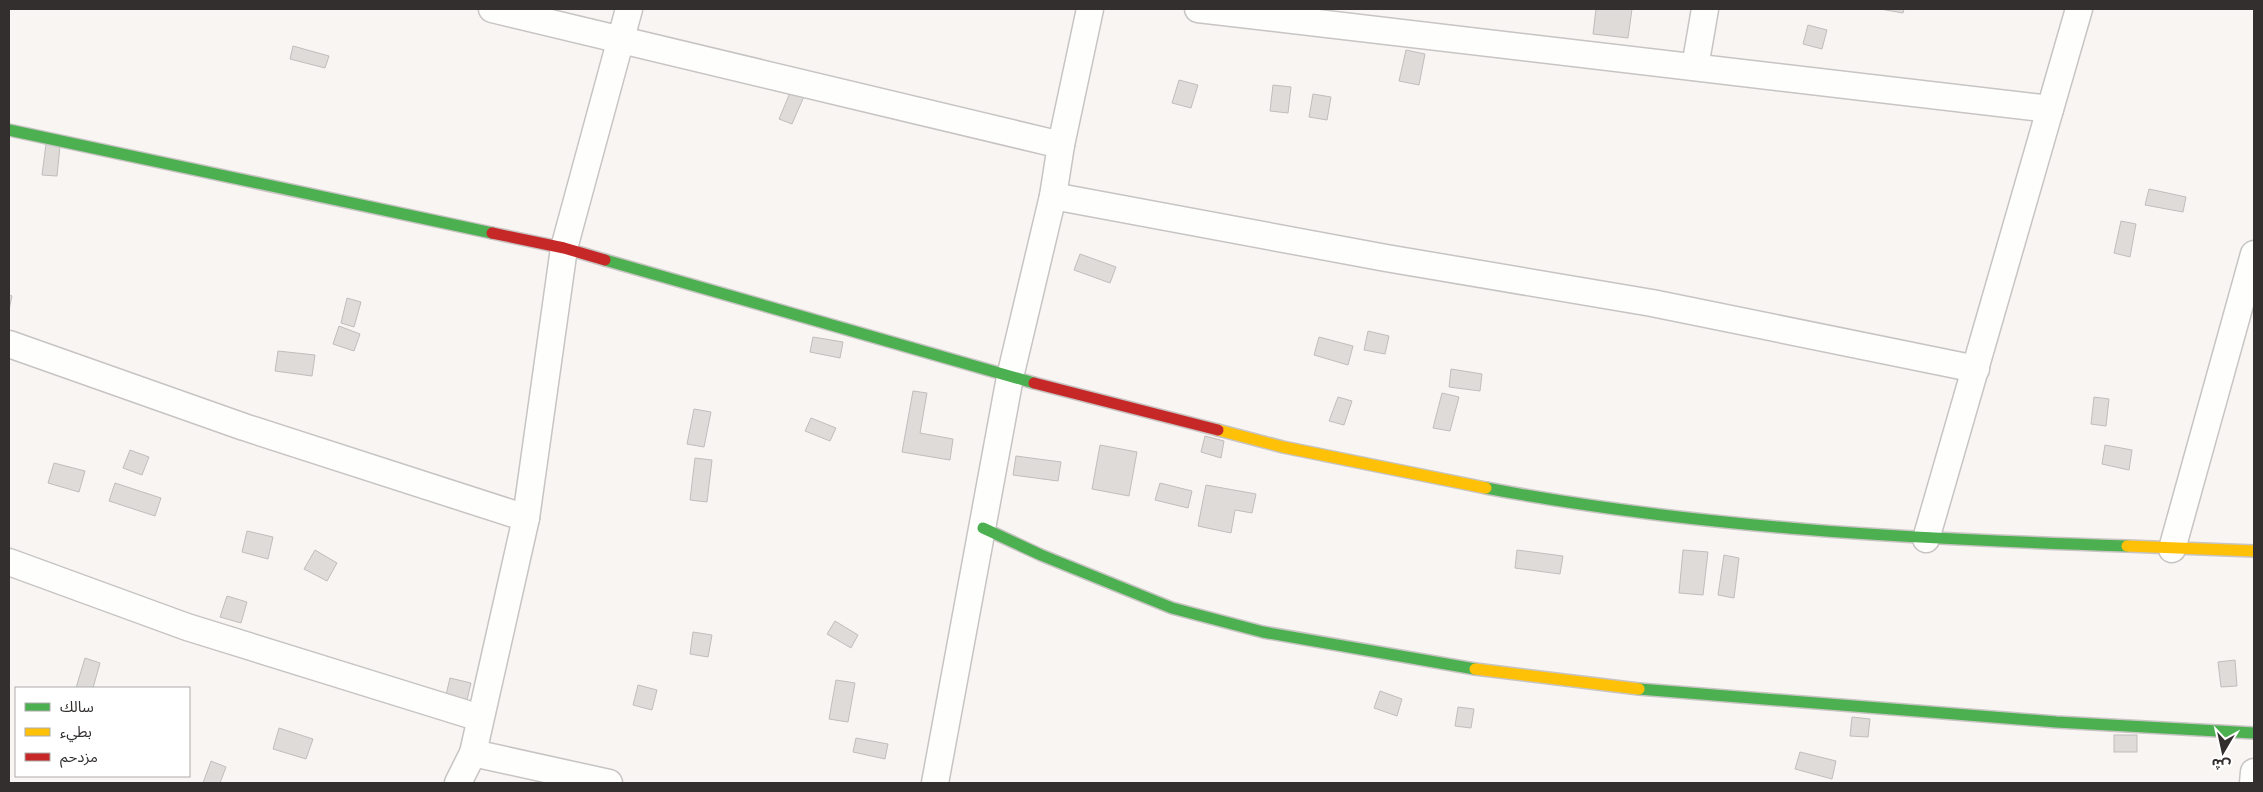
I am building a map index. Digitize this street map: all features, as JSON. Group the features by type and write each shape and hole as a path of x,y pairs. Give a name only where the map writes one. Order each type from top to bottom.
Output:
{"street":[{"path":"492,9 1061,145"},
{"path":"458,783 473,753 526,518 564,248 629,9"},
{"path":"935,783 1010,377 1053,196 1061,145 1090,9"},
{"path":"1198,9 2050,110"},
{"path":"1695,67 1705,9"},
{"path":"1926,539 2079,9"},
{"path":"9,130 564,248 1010,377 1283,447 1550,500 1736,522 1926,539 2254,551"},
{"path":"1053,196 1386,258 1652,303 1976,369"},
{"path":"2172,549 2254,254"},
{"path":"9,344 272,436 526,518"},
{"path":"982,528 1041,555 1172,608 1263,632 1483,670 1636,689 2056,722 2254,732"},
{"path":"9,562 187,627 480,718"},
{"path":"473,753 609,783"},
{"path":"2253,783 2254,772"}],"building":[{"path":"1596,9 1632,9 1628,38 1593,34"},
{"path":"1880,9 1904,9 1903,13"},
{"path":"1808,25 1827,30 1822,49 1803,44"},
{"path":"293,46 329,56 325,68 290,59"},
{"path":"1406,50 1425,54 1419,85 1399,81"},
{"path":"1179,80 1198,85 1191,108 1172,103"},
{"path":"1273,85 1291,87 1288,113 1270,111"},
{"path":"792,88 805,94 792,124 779,119"},
{"path":"1313,94 1331,97 1327,120 1309,117"},
{"path":"46,144 60,146 57,176 42,175"},
{"path":"2149,189 2186,197 2183,212 2145,205"},
{"path":"2121,221 2136,224 2130,257 2114,253"},
{"path":"1080,254 1116,267 1110,283 1074,270"},
{"path":"9,295 12,296 9,310"},
{"path":"347,298 361,302 354,327 341,323"},
{"path":"339,326 360,334 354,351 333,344"},
{"path":"1368,331 1389,336 1385,354 1364,350"},
{"path":"813,337 843,342 840,358 810,352"},
{"path":"1319,337 1353,346 1348,365 1314,355"},
{"path":"278,351 315,355 312,376 275,371"},
{"path":"1451,369 1482,374 1480,391 1449,387"},
{"path":"913,391 927,393 920,433 953,439 950,460 902,452"},
{"path":"1442,393 1459,397 1450,431 1433,428"},
{"path":"1338,397 1352,401 1344,425 1329,421"},
{"path":"2094,397 2109,399 2106,426 2091,424"},
{"path":"694,409 711,412 704,447 687,444"},
{"path":"811,418 836,428 830,441 805,431"},
{"path":"1205,436 1224,441 1221,458 1201,452"},
{"path":"1100,445 1137,452 1129,496 1092,489"},
{"path":"2105,445 2132,450 2129,470 2102,464"},
{"path":"130,450 149,457 142,475 123,468"},
{"path":"1016,456 1061,462 1058,481 1013,475"},
{"path":"695,458 712,460 707,502 690,500"},
{"path":"54,463 85,471 79,492 48,483"},
{"path":"115,483 161,498 155,516 109,501"},
{"path":"1160,483 1192,491 1188,508 1155,500"},
{"path":"1206,485 1256,494 1252,513 1235,510 1231,533 1198,526"},
{"path":"247,531 273,537 268,559 242,552"},
{"path":"315,550 337,563 327,581 304,569"},
{"path":"1517,550 1563,556 1560,574 1515,568"},
{"path":"1683,550 1708,552 1703,595 1679,593"},
{"path":"1724,555 1739,558 1734,598 1718,595"},
{"path":"227,596 247,602 241,623 220,617"},
{"path":"835,621 858,635 851,648 827,634"},
{"path":"693,632 712,635 708,657 690,654"},
{"path":"85,658 100,663 93,687 76,687"},
{"path":"2235,660 2237,686 2221,687 2218,662"},
{"path":"450,678 471,683 467,700 446,695"},
{"path":"836,680 855,683 848,722 829,719"},
{"path":"638,685 657,690 652,710 633,705"},
{"path":"1380,691 1402,699 1397,716 1374,708"},
{"path":"1458,707 1474,709 1471,728 1455,726"},
{"path":"1852,717 1870,719 1868,737 1850,736"},
{"path":"279,728 313,739 306,759 273,749"},
{"path":"2114,735 2137,735 2137,752 2114,752"},
{"path":"856,738 888,744 885,759 853,752"},
{"path":"1800,752 1836,761 1832,779 1795,769"},
{"path":"211,761 226,767 220,783 203,783"}],"traffic: fast":[{"path":"9,130 492,233"},
{"path":"605,260 1034,383"},
{"path":"1486,488 1565,502 1725,522 1966,540 2127,546"},
{"path":"983,528 1041,555 1172,608 1263,632 1475,669"},
{"path":"1639,689 2056,722 2254,733"}],"traffic: slow":[{"path":"1218,430 1283,447 1486,488"},
{"path":"2127,546 2254,551"},
{"path":"1475,669 1639,689"}],"traffic: jam":[{"path":"492,233 564,248 605,260"},
{"path":"1034,383 1218,430"}]}
